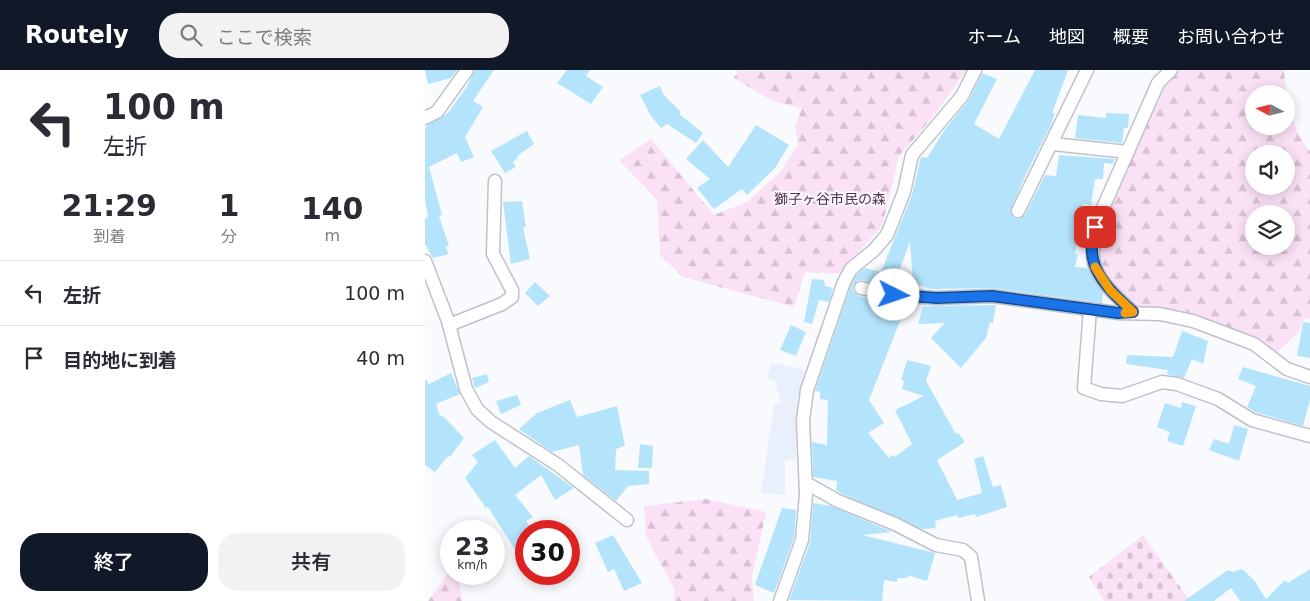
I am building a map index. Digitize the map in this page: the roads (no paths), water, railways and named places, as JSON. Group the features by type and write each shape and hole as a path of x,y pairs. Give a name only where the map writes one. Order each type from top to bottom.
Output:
{"street":[{"path":"425,118 437,112 467,70"},
{"path":"780,601 802,540 805,483 803,420 807,390 844,282 851,269 874,250 887,235 904,192 912,155 962,96 975,70"},
{"path":"1018,212 1053,144 1087,70"},
{"path":"1133,312 1110,290 1096,272 1092,261 1093,236 1099,217 1159,83 1171,70"},
{"path":"1053,144 1128,152"},
{"path":"449,325 502,304 512,297 512,290 493,254 495,181"},
{"path":"425,261 449,325 466,389 477,409 491,422 558,465 627,520"},
{"path":"861,288 894,295 937,298 992,296 1118,313 1160,314 1193,321 1254,344 1287,369 1310,377"},
{"path":"1090,309 1084,388 1101,394 1122,396 1162,382 1177,384 1217,399 1252,420 1310,436"},
{"path":"805,483 838,501 895,524 936,545 963,550 971,557 978,601"}],"park label":[{"name":"獅子ヶ谷市民の森","path":"830,199"}]}
